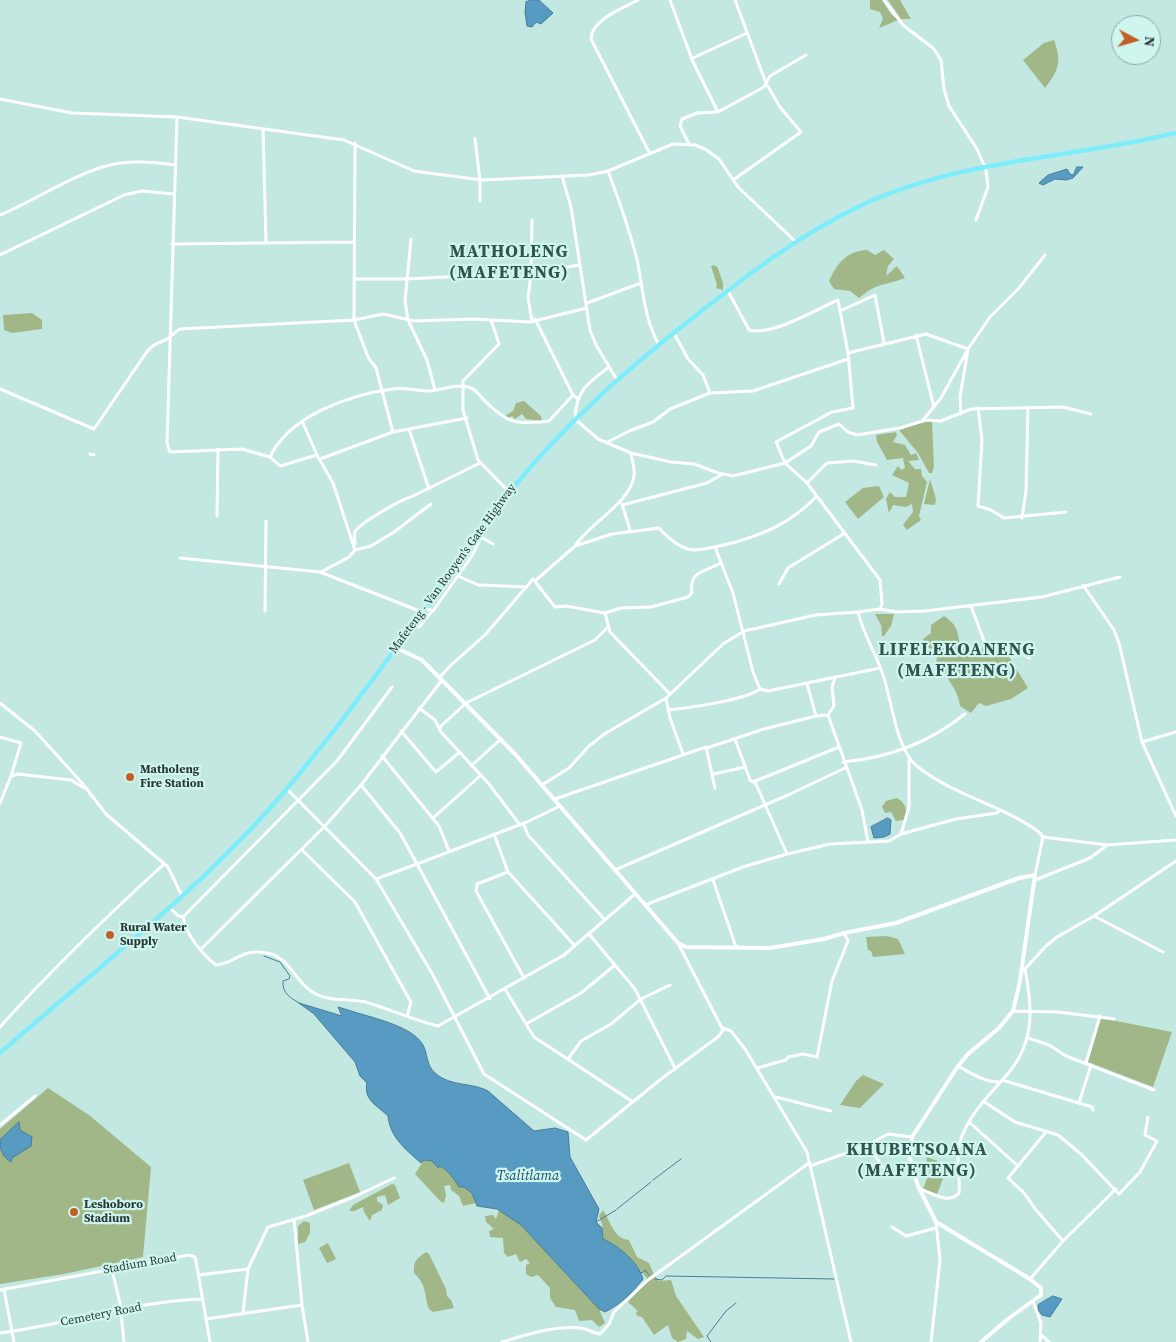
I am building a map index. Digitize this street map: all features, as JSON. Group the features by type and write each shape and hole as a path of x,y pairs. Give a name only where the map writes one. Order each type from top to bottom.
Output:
{"main road":[{"name":"Mafeteng - Van Rooyen's Gate Highway","path":"0,1054 170,908 227,854 287,790 480,536 509,492 575,418 674,332 795,241 878,198 917,183 983,166 1111,148 1176,133"}],"street":[{"path":"638,0 600,22 592,32 591,39 650,154"},
{"path":"670,0 693,58 718,112"},
{"path":"733,180 801,132 780,107 766,83 735,0"},
{"path":"884,0 903,25 938,54 949,106 977,149 988,179 988,188 976,220"},
{"path":"693,58 747,33"},
{"path":"689,144 680,126 682,119 697,113 718,112 764,87 770,76 806,55"},
{"path":"0,98 72,113 177,117 344,140 355,143 396,165 414,171 480,180 589,175 608,171 673,144 689,144 712,153 733,180 795,241"},
{"path":"177,117 167,443 170,452 242,449 270,457 280,466 317,455"},
{"path":"263,129 266,244"},
{"path":"475,139 480,180 480,201"},
{"path":"355,143 354,320 368,356 376,368 393,432"},
{"path":"0,215 78,176 104,167 147,161 176,165"},
{"path":"608,171 627,224 646,307 659,345"},
{"path":"562,176 571,207 590,330 596,345 617,380"},
{"path":"0,255 124,195 142,191 174,194"},
{"path":"532,220 531,273 528,298 534,320 573,395 578,399"},
{"path":"411,239 405,301 408,320 427,360 435,390"},
{"path":"172,244 354,242"},
{"path":"922,421 934,408 968,349 990,317 1019,288 1045,255"},
{"path":"531,273 580,265"},
{"path":"354,279 406,280 487,275"},
{"path":"0,389 94,429 146,353 155,343 166,340 180,329 354,320 384,314 408,320 534,320 587,306 641,282"},
{"path":"728,290 749,330 757,332 782,325 838,300 848,353 853,408 832,412 776,442 785,463 807,483 846,533 850,543 880,580 882,604 880,609"},
{"path":"840,311 875,295 884,343"},
{"path":"491,320 498,344 463,380 463,410 467,418 474,452 480,463 509,492"},
{"path":"674,332 688,358 702,375 710,393"},
{"path":"848,353 926,334 968,349"},
{"path":"916,335 934,408"},
{"path":"961,414 960,397 968,349"},
{"path":"606,443 629,430 653,422 670,409 710,393 753,391 848,359"},
{"path":"609,367 585,385 578,399 575,418 598,439 631,453 671,462 694,464 733,476 785,463 811,446 819,432 839,424 848,432 857,435 900,428 922,421 941,421 978,408 1063,408 1091,414"},
{"path":"270,457 278,442 310,417 348,399 393,388 435,390 462,387 472,388 504,418 517,423 549,421 573,395"},
{"path":"978,408 982,446 978,506 991,510 1004,518 1022,518 1066,512"},
{"path":"1022,518 1026,491 1028,408"},
{"path":"320,459 393,432 467,418"},
{"path":"303,423 339,499 355,550"},
{"path":"409,429 429,489"},
{"path":"217,516 218,450"},
{"path":"630,530 621,503 634,474 631,453"},
{"path":"807,483 826,463 852,461 876,465"},
{"path":"355,550 355,532 361,523 377,516 402,499 429,489 480,463"},
{"path":"200,950 302,850 361,785 451,665 485,634 533,579 535,581 575,546 600,518 621,503 708,483 724,474"},
{"path":"575,546 630,530 659,528 671,541 690,549 715,547 752,538 777,528 805,508 816,496"},
{"path":"320,572 349,557 355,550 371,546 394,532 431,504"},
{"path":"266,521 266,611"},
{"path":"779,584 788,568 846,533"},
{"path":"418,628 472,556 480,536 493,544"},
{"path":"715,547 733,593 753,672 760,689 766,691 807,684 880,668"},
{"path":"180,558 320,572 423,610 432,610"},
{"path":"535,581 555,607 566,606 605,613 620,608 650,607 688,597 692,593 691,580 695,575 720,563"},
{"path":"458,576 478,585 527,587"},
{"path":"542,785 569,768 589,746 606,732 666,698 723,644 744,631 816,615 880,609 897,612 971,606 1053,596 1083,585 1120,577"},
{"path":"1083,585 1114,630 1119,643 1142,742 1176,816"},
{"path":"971,606 984,641 993,656 1013,646 1029,658"},
{"path":"858,612 880,668 909,759 909,807 901,834"},
{"path":"605,613 607,628 670,694"},
{"path":"439,728 466,703 595,640 607,628"},
{"path":"396,648 422,660 501,739 678,943 723,1028 731,1031 758,1068 786,1120 807,1152 851,1342"},
{"path":"828,715 834,706 832,687 835,678"},
{"path":"807,684 816,716"},
{"path":"183,917 338,761 392,687"},
{"path":"668,710 700,707 708,703 752,695 760,689"},
{"path":"666,698 668,710 683,754"},
{"path":"0,703 35,731 106,814 168,868 182,896"},
{"path":"419,708 434,720 539,848 605,920"},
{"path":"843,762 863,760 905,749 931,737 965,714"},
{"path":"555,799 683,754 764,729 816,716 828,715"},
{"path":"828,715 845,768 862,810 868,842"},
{"path":"401,731 436,772 460,752"},
{"path":"1142,742 1176,732"},
{"path":"0,737 21,743 0,803"},
{"path":"471,766 501,739"},
{"path":"735,739 745,767 752,782 756,784 787,854"},
{"path":"752,782 839,747"},
{"path":"706,748 714,774 715,788"},
{"path":"382,756 439,826 449,851"},
{"path":"909,759 916,766 949,787 1034,828 1043,837 1106,845 1176,840"},
{"path":"714,774 745,767"},
{"path":"614,870 766,805 845,768"},
{"path":"11,776 17,774 71,780 84,788"},
{"path":"433,818 480,776"},
{"path":"361,785 400,834 490,999"},
{"path":"287,790 300,800 376,879 456,1017 484,1074 586,1140 675,1068 719,1036 723,1028"},
{"path":"376,879 521,824 560,806"},
{"path":"644,905 743,867 787,854 830,844 889,841 901,834 956,819 997,813 999,811"},
{"path":"494,834 508,872 575,946"},
{"path":"931,1342 940,1260 936,1222 920,1189 910,1158 912,1137 958,1066 968,1054 999,1028 1013,1011 1023,970 1035,878 1043,837"},
{"path":"678,943 691,948 737,949 784,946 896,923 1019,878 1035,878 1090,858 1106,845"},
{"path":"302,850 355,902 411,1002 408,1016"},
{"path":"1023,970 1046,946 1176,861"},
{"path":"0,1027 59,962 164,864"},
{"path":"508,872 477,884 476,891 524,978"},
{"path":"713,880 737,949"},
{"path":"183,917 184,927 200,950 218,966 250,952 273,954 282,960 302,986 325,998 362,1002 438,1026 490,999 564,955 636,894"},
{"path":"170,908 177,916 183,917"},
{"path":"1094,916 1163,952"},
{"path":"758,1068 786,1060 788,1056 803,1054 817,1057 832,981 848,941 844,933"},
{"path":"589,934 641,998 675,1068"},
{"path":"526,1024 581,993 615,965"},
{"path":"920,1189 948,1199 958,1195 959,1144 969,1122 983,1101 1020,1056 1028,1038 1031,1013 1023,970"},
{"path":"568,1059 581,1040 611,1024 641,998 670,985"},
{"path":"505,989 534,1037 632,1102"},
{"path":"1013,1011 1114,1018"},
{"path":"1086,1063 1100,1016"},
{"path":"1028,1038 1154,1090"},
{"path":"1079,1103 1091,1065"},
{"path":"958,1066 992,1082 1001,1081 1092,1107 1093,1110"},
{"path":"0,1125 35,1096"},
{"path":"775,1097 830,1111"},
{"path":"983,1101 1014,1122 1058,1135 1116,1189 1119,1194 1140,1172 1157,1141 1144,1135 1148,1117"},
{"path":"969,1122 1018,1166"},
{"path":"1046,1132 1008,1178 1024,1193 1063,1241"},
{"path":"502,1342 526,1335 570,1328 582,1328 600,1334 609,1324 614,1312 648,1280 809,1164 868,1146 888,1134 912,1137"},
{"path":"868,1146 883,1167 893,1173"},
{"path":"243,1313 248,1269 268,1226 294,1220 356,1196 394,1178"},
{"path":"1030,1279 1063,1241 1116,1189"},
{"path":"294,1220 302,1305 308,1342"},
{"path":"936,1222 1040,1285 1042,1292 1034,1301 981,1342"},
{"path":"892,1227 906,1236 936,1228"},
{"name":"Stadium Road","path":"2,1289 189,1255 195,1257 210,1342"},
{"path":"199,1275 248,1269"},
{"path":"112,1270 124,1342"},
{"path":"2,1289 14,1342"},
{"name":"Cemetery Road","path":"0,1333 186,1299 203,1299"},
{"path":"1034,1301 1041,1323 1040,1342"},
{"path":"206,1319 302,1305"},
{"path":"1041,1335 1049,1342"}],"green space":[{"path":"870,0 882,0 891,14 898,20 879,28 883,19 880,12 870,9"},
{"path":"888,0 900,0 911,19 901,19"},
{"path":"1054,40 1058,54 1058,66 1045,88 1023,60 1044,43"},
{"path":"867,250 875,255 884,250 894,259 888,266 886,276 897,266 905,278 876,287 859,298 850,291 834,289 829,281 839,264 854,253"},
{"path":"711,266 717,266 723,283 723,290 716,288 717,285"},
{"path":"32,313 42,320 42,329 12,333 4,330 3,315"},
{"path":"524,401 541,416 542,421 526,419 522,414 515,419 512,416 508,418 505,416 513,411 516,403"},
{"path":"932,421 934,467 932,473 929,473 918,453 899,430"},
{"path":"896,432 897,435 893,442 905,445 911,455 916,453 919,460 908,461 915,469 921,469 922,476 927,482 919,516 921,520 907,530 903,525 913,512 912,504 906,507 893,505 889,513 886,499 890,492 895,497 906,497 909,483 892,475 898,466 901,470 905,468 903,458 887,460 877,442 876,435"},
{"path":"930,479 936,499 935,505 924,504"},
{"path":"879,486 884,497 858,519 845,502 863,488"},
{"path":"875,614 894,614 891,626 884,636 882,636 881,625"},
{"path":"944,616 955,627 961,648 967,646 974,652 983,648 990,658 1008,655 1028,688 1011,699 986,706 979,703 971,713 960,706 955,690 941,666 936,665 937,657 933,649 929,648 923,639 931,633 931,625"},
{"path":"897,798 905,808 904,820 896,821 891,812 885,813 882,807 886,801"},
{"path":"887,936 898,939 905,954 873,957 871,951 868,950 866,937"},
{"path":"1101,1018 1172,1032 1153,1087 1088,1062"},
{"path":"863,1075 884,1084 860,1108 840,1105 856,1081"},
{"name":"Leshoboro Stadium","path":"48,1088 89,1115 151,1167 143,1257 64,1274 0,1284 0,1129"},
{"path":"927,1157 938,1161 938,1170 944,1176 937,1194 923,1189 930,1171 926,1166"},
{"path":"424,1160 432,1161 437,1168 440,1166 445,1169 472,1193 476,1203 463,1206 459,1196 451,1190 450,1185 444,1186 446,1195 444,1203 440,1201 415,1174"},
{"path":"349,1163 360,1192 314,1210 303,1180"},
{"path":"392,1184 395,1185 400,1198 388,1205 385,1195 377,1197 377,1201 383,1205 382,1210 372,1215 370,1221 363,1207 349,1211 353,1205"},
{"path":"499,1210 521,1225 599,1309 605,1323 599,1327 592,1320 579,1321 575,1310 556,1307 550,1298 550,1288 538,1275 531,1277 526,1274 526,1265 530,1263 526,1259 520,1262 516,1254 508,1257 504,1253 503,1238 490,1237 489,1231 494,1229 486,1222 485,1216 493,1215 496,1219"},
{"path":"603,1210 616,1233 629,1240 637,1257 649,1263 659,1281 671,1280 676,1296 704,1337 698,1339 687,1331 686,1339 678,1342 672,1338 668,1325 654,1335 642,1317 637,1316 636,1312 638,1311 628,1302 648,1280 628,1257 603,1239 602,1224 599,1216"},
{"path":"304,1221 310,1223 310,1233 305,1242 298,1244 298,1226"},
{"path":"328,1243 336,1259 327,1263 319,1248"},
{"path":"426,1252 429,1254 454,1308 433,1312 429,1309 423,1286 414,1273 416,1260"}],"water":[{"path":"539,0 553,13 541,24 536,22 532,27 527,26 525,12 526,2"},
{"path":"1077,167 1083,167 1073,178 1066,180 1055,179 1043,185 1039,183 1048,175 1067,169 1073,175"},
{"path":"888,818 891,820 890,834 874,838 871,827"},
{"name":"Tsalitlama","path":"299,1003 342,1016 338,1007 400,1027 417,1038 423,1045 430,1067 441,1077 488,1091 534,1131 555,1128 568,1132 570,1157 599,1209 596,1222 602,1228 603,1239 622,1251 633,1261 643,1279 639,1284 626,1298 611,1309 605,1312 599,1309 521,1225 497,1209 477,1206 472,1193 464,1187 459,1187 449,1173 440,1166 438,1168 432,1161 424,1160 421,1163 399,1142 389,1123 388,1116 369,1098 366,1089 367,1083 360,1076 355,1062 314,1014"},
{"path":"19,1122 20,1130 32,1137 31,1146 12,1158 11,1162 2,1152 0,1140"},
{"path":"1053,1296 1062,1299 1050,1317 1042,1315 1038,1310 1038,1305"}],"waterway":[{"path":"264,956 280,962 290,976 289,979 283,981 284,989 288,995 301,1004"},
{"path":"653,1180 681,1159"},
{"path":"617,1209 651,1182"},
{"path":"596,1222 616,1210"},
{"path":"638,1270 642,1273 645,1270 649,1275"},
{"path":"655,1279 662,1280 666,1276 834,1279"},
{"path":"711,1342 707,1336 726,1311 736,1303"}],"place":[{"name":"Matholeng Fire Station","path":"130,777"},
{"name":"Rural Water Supply","path":"110,935"},
{"name":"Leshoboro Stadium","path":"74,1212"}],"district":[{"name":"MATHOLENG (MAFETENG)","path":"509,262"},
{"name":"LIFELEKOANENG (MAFETENG)","path":"957,660"},
{"name":"KHUBETSOANA (MAFETENG)","path":"917,1160"}]}
